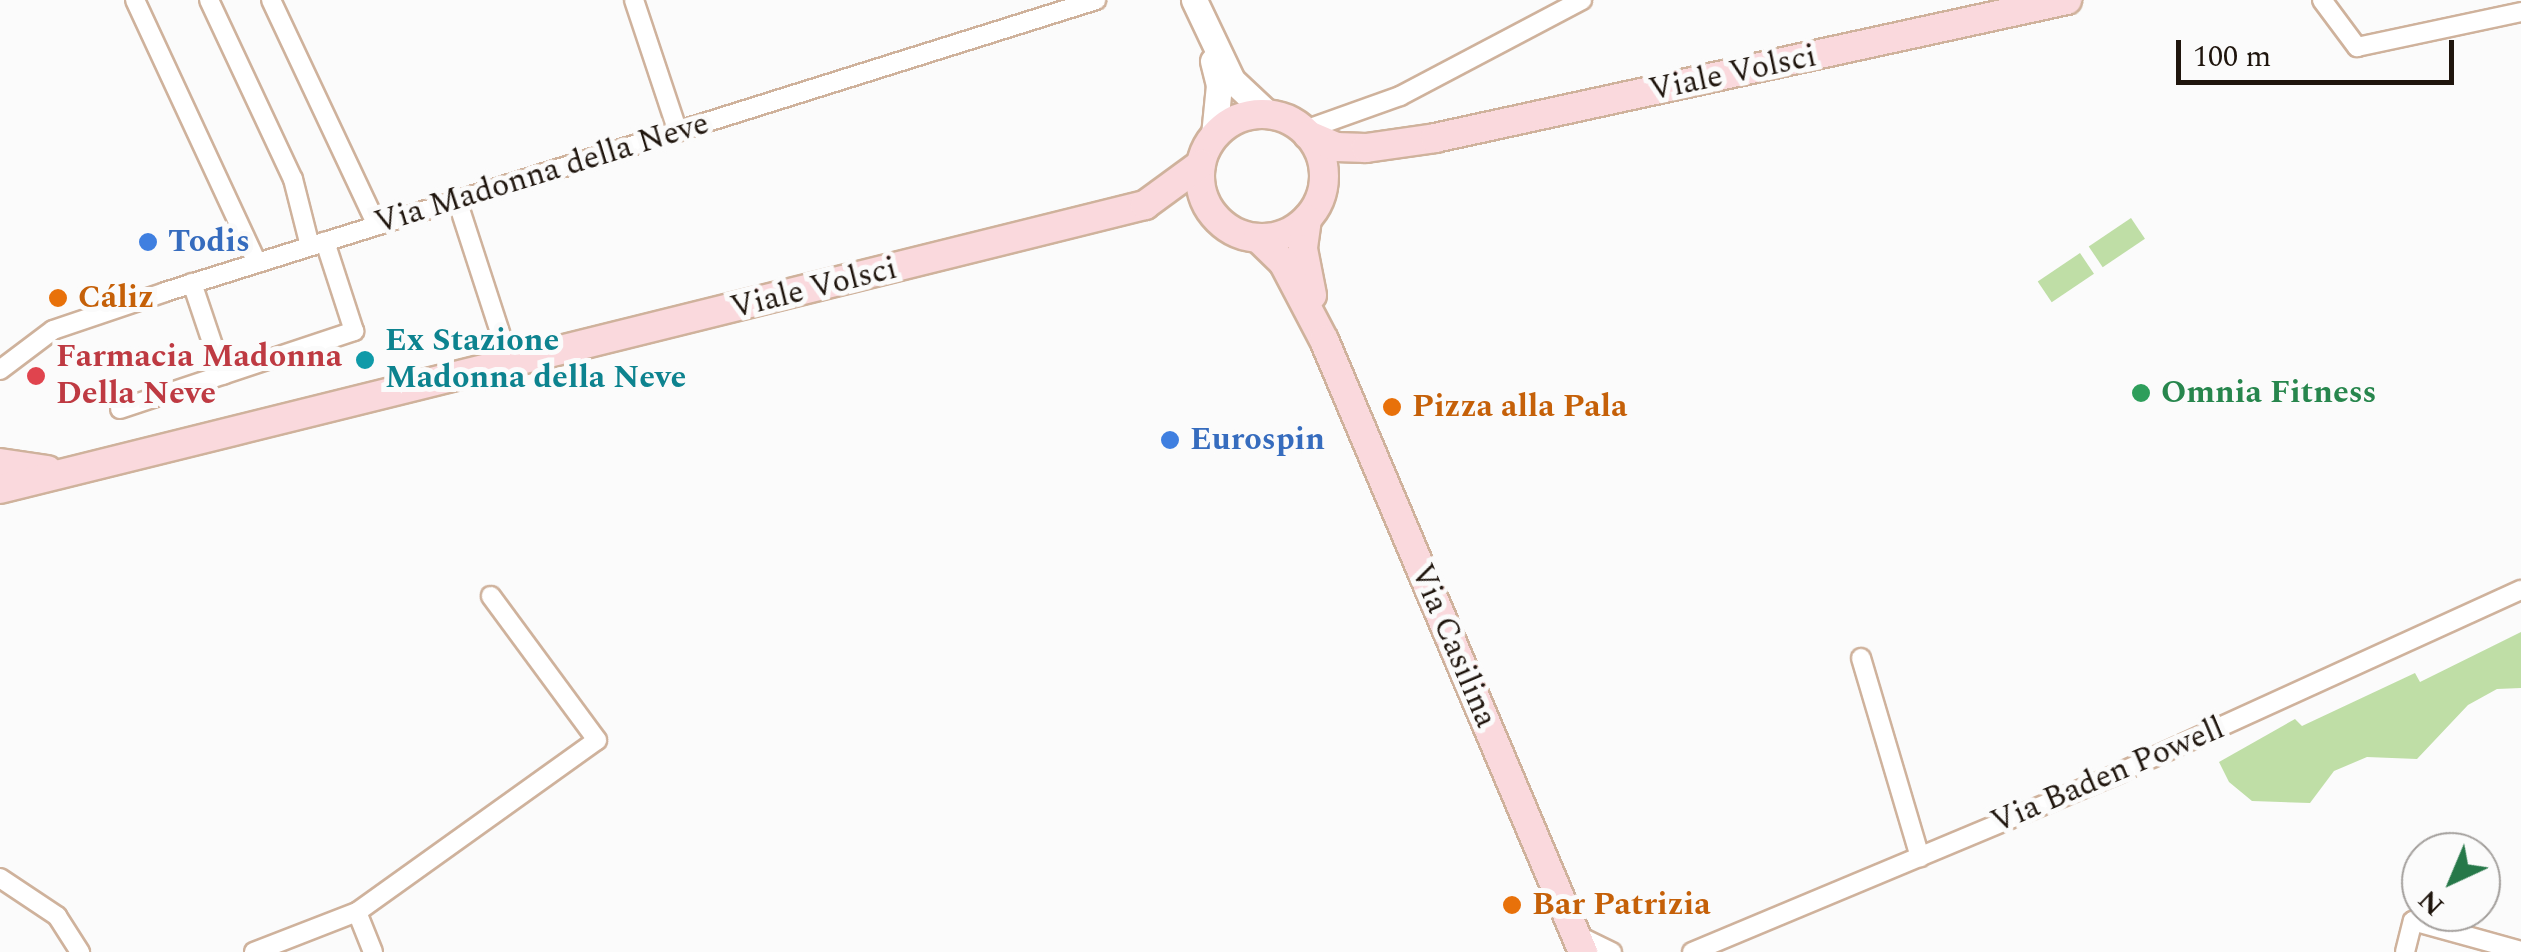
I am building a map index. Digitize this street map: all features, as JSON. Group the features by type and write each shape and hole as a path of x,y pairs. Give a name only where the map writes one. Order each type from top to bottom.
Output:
{"main road":[{"path":"1194,0 1219,85 1214,135 1201,164 1208,207 1230,228 1258,238 1276,236 1307,220 1323,190 1324,168 1307,132 1267,113 1232,80 1206,32"},
{"name":"Viale Volsci","path":"1307,132 1336,146 1398,143 2068,0"},
{"path":"1214,135 1248,115 1267,113"},
{"name":"Viale Volsci","path":"1323,190 1353,164 1398,143"},
{"name":"Viale Volsci","path":"1146,205 1201,164"},
{"name":"Viale Volsci","path":"74,468 511,366 1146,205 1177,208 1230,228"},
{"name":"Via Casilina","path":"1307,220 1308,282 1324,340"},
{"name":"Via Casilina","path":"1258,238 1283,262 1324,340 1580,944"},
{"path":"0,463 29,470 74,468"},
{"path":"0,489 74,468"}],"street":[{"path":"135,0 256,263"},
{"path":"120,409 354,331 294,180 210,0"},
{"path":"271,0 377,225"},
{"path":"634,0 678,132"},
{"name":"Via Madonna della Neve","path":"0,370 53,330 192,283 1096,0"},
{"path":"1307,132 1400,96 1582,0"},
{"path":"2322,0 2357,47 2521,12"},
{"path":"456,200 511,366"},
{"path":"192,283 223,374"},
{"name":"Via Baden Powell","path":"1692,952 1920,857 2521,590"},
{"path":"254,952 357,912 597,740 491,596"},
{"path":"1861,658 1920,857"},
{"path":"0,878 56,916 80,952"},
{"path":"357,912 373,952"},
{"path":"2405,952 2413,921 2521,951"},
{"path":"1580,944 1612,952"}],"green space":[{"path":"2131,218 2145,239 2103,267 2089,247"},
{"path":"2080,253 2094,274 2052,302 2038,282"},
{"path":"2521,632 2521,688 2497,689 2468,705 2417,759 2367,757 2334,771 2310,803 2252,801 2229,782 2219,762 2295,719 2302,726 2415,673 2420,682"}],"place":[{"name":"Todis","path":"148,242"},
{"name":"Cáliz","path":"58,298"},
{"name":"Ex Stazione Madonna della Neve","path":"365,360"},
{"name":"Farmacia Madonna Della Neve","path":"36,376"},
{"name":"Omnia Fitness","path":"2141,393"},
{"name":"Pizza alla Pala","path":"1392,407"},
{"name":"Eurospin","path":"1170,440"},
{"name":"Bar Patrizia","path":"1512,905"}]}
